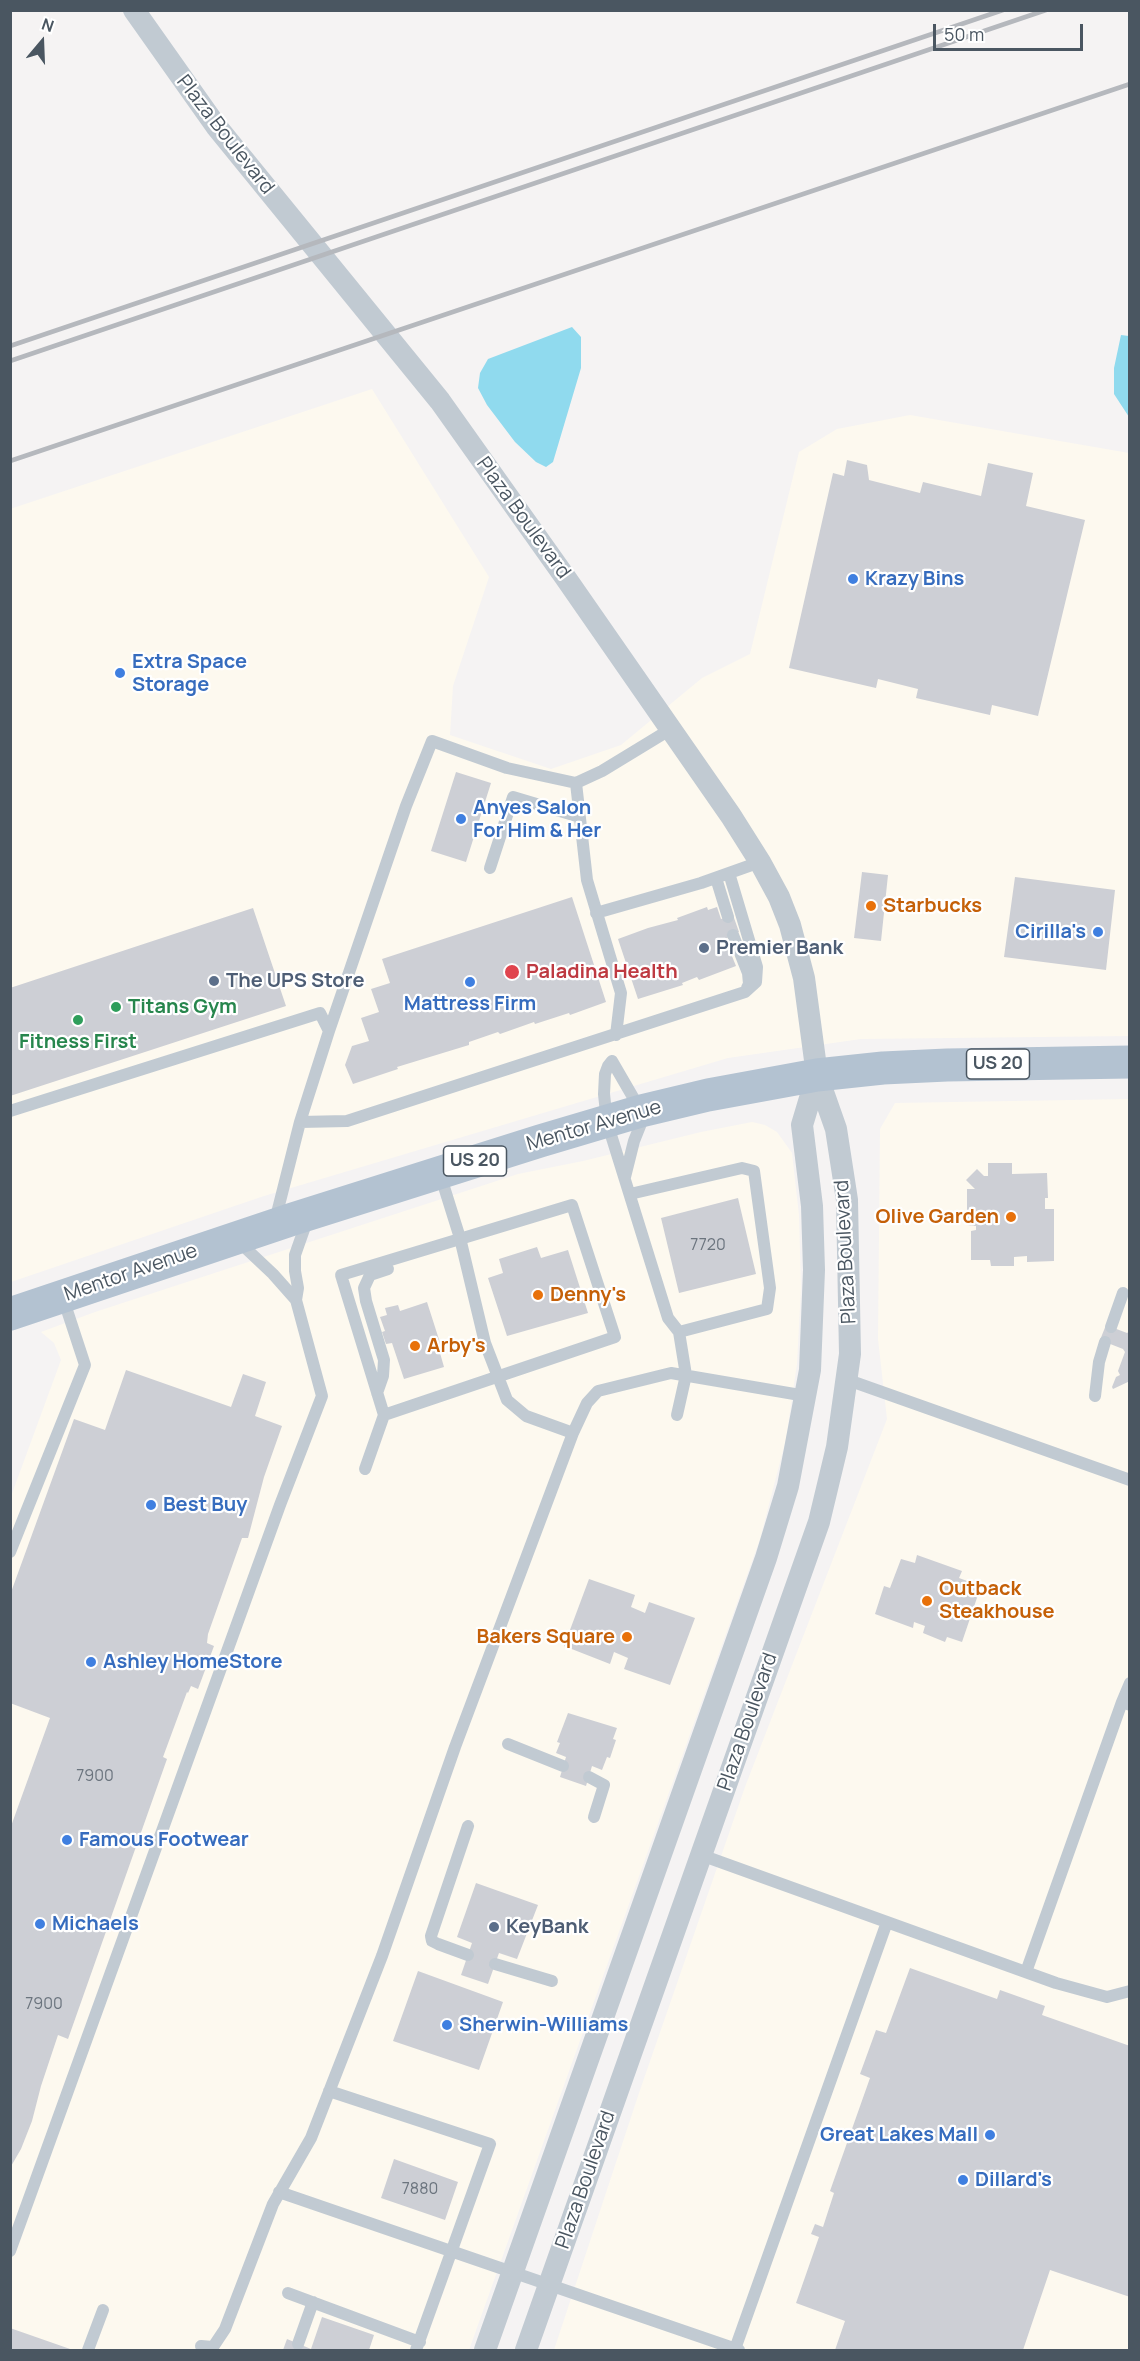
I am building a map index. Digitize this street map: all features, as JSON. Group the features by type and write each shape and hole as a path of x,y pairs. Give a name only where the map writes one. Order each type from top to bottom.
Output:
{"main road":[{"name":"Mentor Avenue","path":"11,1313 274,1225 440,1173 644,1111 708,1095 817,1075 947,1065 1130,1062"}],"street":[{"name":"Plaza Boulevard","path":"134,10 216,126 440,401 671,729 760,862 779,897 790,925 804,978 817,1075 837,1129 847,1200 850,1354 837,1447 819,1522 526,2350"},
{"name":"Plaza Boulevard","path":"485,2350 766,1558 788,1486 810,1370 814,1270 812,1206 802,1125 817,1075"}],"lane":[{"path":"274,1225 300,1122 329,1031 409,797 432,741 507,768 576,783 602,771 671,729"},
{"path":"576,783 587,880 621,993 616,1035"},
{"path":"490,868 513,798 580,818"},
{"path":"597,913 716,878 760,862"},
{"path":"300,1122 347,1120 745,992 756,982 757,967 729,873"},
{"path":"716,878 728,917"},
{"path":"733,935 748,973 749,984 745,992"},
{"path":"10,1111 320,1013 329,1031"},
{"path":"625,1178 644,1111 612,1061 605,1074 604,1094 607,1122 668,1318 679,1332 686,1376 677,1415"},
{"path":"630,1194 742,1168 754,1171 770,1288 767,1309 679,1332"},
{"path":"440,1173 460,1238 485,1342 507,1400 526,1416 573,1433"},
{"path":"365,1469 384,1415 341,1275 572,1205 615,1336 384,1415"},
{"path":"10,2251 284,1494 322,1396 296,1300 298,1288 294,1271 295,1255 310,1214"},
{"path":"235,1238 273,1274 296,1300"},
{"path":"377,1393 383,1376 384,1360 364,1288 370,1275 416,1258 432,1247"},
{"path":"1111,1327 1123,1293"},
{"path":"10,1552 85,1365 63,1296"},
{"path":"1095,1396 1099,1362 1105,1342"},
{"path":"201,2346 213,2347 225,2329 279,2192 310,2138 382,1956 455,1747 573,1433 587,1403 598,1391 671,1373 806,1396"},
{"path":"848,1380 1130,1479"},
{"path":"1026,1972 1126,1704 1130,1683"},
{"path":"508,1744 563,1766"},
{"path":"589,1777 604,1785 594,1817"},
{"path":"468,1826 431,1936 432,1941 468,1955"},
{"path":"701,1855 1026,1972 1100,1996 1116,1996 1130,1992"},
{"path":"279,2192 737,2350 887,1922"},
{"path":"495,1965 552,1981"},
{"path":"288,2293 418,2346 490,2145 329,2091"},
{"path":"298,2344 313,2302"},
{"path":"88,2350 103,2310"}],"shaded area":[{"path":"372,389 489,577 453,686 450,735 551,769 621,745 702,678 750,654 799,452 837,429 910,415 1129,453 1129,1036 861,1039 728,1058 264,1196 11,1282 10,509"},
{"path":"1129,1099 1129,2350 554,2350 639,2093 745,1787 887,1419 878,1339 880,1129 895,1103"},
{"path":"752,1122 765,1125 777,1132 792,1153 799,1215 801,1288 797,1364 786,1439 760,1539 469,2350 11,2350 10,1499 61,1360 54,1343 41,1332 95,1312 518,1174"}],"water":[{"path":"572,327 581,337 581,368 553,462 546,467 536,462 515,442 487,405 478,388 480,373 488,359"},
{"path":"1121,335 1129,336 1129,417 1114,394 1114,368"}],"building":[{"path":"847,460 867,465 869,480 920,493 923,482 981,496 988,463 1033,473 1026,506 1085,520 1038,716 992,705 990,715 916,698 918,689 878,679 876,688 789,668 833,473 844,476"},
{"path":"456,772 491,783 466,862 431,851"},
{"name":"Starbucks","path":"862,872 888,875 881,941 854,938"},
{"path":"1015,877 1115,890 1106,970 1004,957"},
{"path":"572,897 606,1002 570,1015 569,1013 535,1024 534,1022 500,1034 498,1032 469,1042 469,1045 397,1067 398,1069 353,1084 345,1065 352,1046 369,1041 361,1018 379,1012 371,989 390,983 382,959"},
{"path":"707,907 708,910 717,907 721,919 733,915 739,932 725,939 736,966 699,980 697,977 682,983 683,985 638,999 618,939 678,920 677,918"},
{"path":"253,908 286,1006 10,1096 10,988"},
{"name":"Olive Garden","path":"988,1163 1012,1163 1012,1174 1047,1173 1048,1198 1045,1198 1045,1209 1054,1209 1054,1261 1027,1262 1027,1256 1014,1257 1014,1266 991,1266 990,1260 971,1260 971,1231 976,1230 976,1226 967,1225 967,1189 975,1189 966,1180 977,1169 984,1176 988,1176"},
{"path":"738,1198 756,1274 679,1293 661,1218"},
{"name":"Denny's","path":"537,1247 541,1258 568,1250 588,1313 507,1336 488,1278 503,1273 499,1259"},
{"path":"427,1302 443,1352 440,1353 444,1367 404,1379 392,1343 386,1344 382,1332 385,1331 380,1317 387,1315 385,1308 398,1305 400,1311"},
{"path":"1106,1325 1127,1333 1130,1331 1130,1381 1113,1389 1116,1377 1120,1375 1118,1371 1125,1352 1123,1349 1100,1340"},
{"path":"126,1370 231,1407 243,1374 266,1382 255,1416 282,1426 264,1477 248,1538 242,1538 208,1634 207,1643 214,1646 198,1689 191,1686 187,1692 163,1757 167,1759 68,2039 58,2035 32,2121 21,2149 10,2168 10,1829 50,1718 10,1703 10,1595 74,1419 105,1430"},
{"name":"Outback Steakhouse","path":"917,1555 962,1571 959,1578 981,1586 962,1642 947,1637 945,1642 923,1633 925,1626 914,1622 913,1628 875,1614 884,1586 890,1588 901,1559 915,1563"},
{"path":"589,1579 635,1595 631,1607 645,1613 649,1602 695,1618 670,1685 624,1669 628,1658 614,1652 610,1664 564,1646"},
{"path":"568,1713 617,1728 610,1758 607,1757 602,1770 592,1766 586,1786 560,1777 566,1757 556,1753 560,1743 557,1742"},
{"path":"476,1883 538,1905 517,1959 499,1953 488,1984 461,1975 472,1943 457,1937"},
{"name":"Great Lakes Mall","path":"910,1968 997,1999 1000,1990 1045,2006 1042,2015 1130,2046 1130,2297 1050,2270 1023,2350 835,2350 845,2321 796,2303 819,2237 811,2234 815,2224 823,2227 834,2193 830,2191 870,2078 860,2074 876,2030 886,2033"},
{"path":"418,1971 503,2002 479,2070 393,2041"},
{"path":"394,2159 458,2182 445,2220 381,2198"},
{"path":"322,2317 374,2335 369,2350 283,2350 287,2339 311,2349"},
{"path":"10,2328 73,2350 10,2350"}],"railway":[{"path":"10,346 1003,10"},
{"path":"10,361 1046,10"},
{"path":"10,461 1130,84"}],"place":[{"name":"Krazy Bins","path":"853,579"},
{"name":"Extra Space Storage","path":"120,673"},
{"name":"Anyes Salon For Him & Her","path":"461,819"},
{"name":"Starbucks","path":"871,906"},
{"name":"Cirilla's","path":"1098,932"},
{"name":"Premier Bank","path":"704,948"},
{"name":"Paladina Health","path":"512,972"},
{"name":"The UPS Store","path":"214,981"},
{"name":"Mattress Firm","path":"470,982"},
{"name":"Titans Gym","path":"116,1007"},
{"name":"Fitness First","path":"78,1020"},
{"name":"Olive Garden","path":"1011,1217"},
{"name":"Denny's","path":"538,1295"},
{"name":"Arby's","path":"415,1346"},
{"name":"Best Buy","path":"151,1505"},
{"name":"Outback Steakhouse","path":"927,1601"},
{"name":"Bakers Square","path":"627,1637"},
{"name":"Ashley HomeStore","path":"91,1662"},
{"name":"Famous Footwear","path":"67,1840"},
{"name":"Michaels","path":"40,1924"},
{"name":"KeyBank","path":"494,1927"},
{"name":"Sherwin-Williams","path":"447,2025"},
{"name":"Great Lakes Mall","path":"990,2135"},
{"name":"Dillard's","path":"963,2180"}]}
